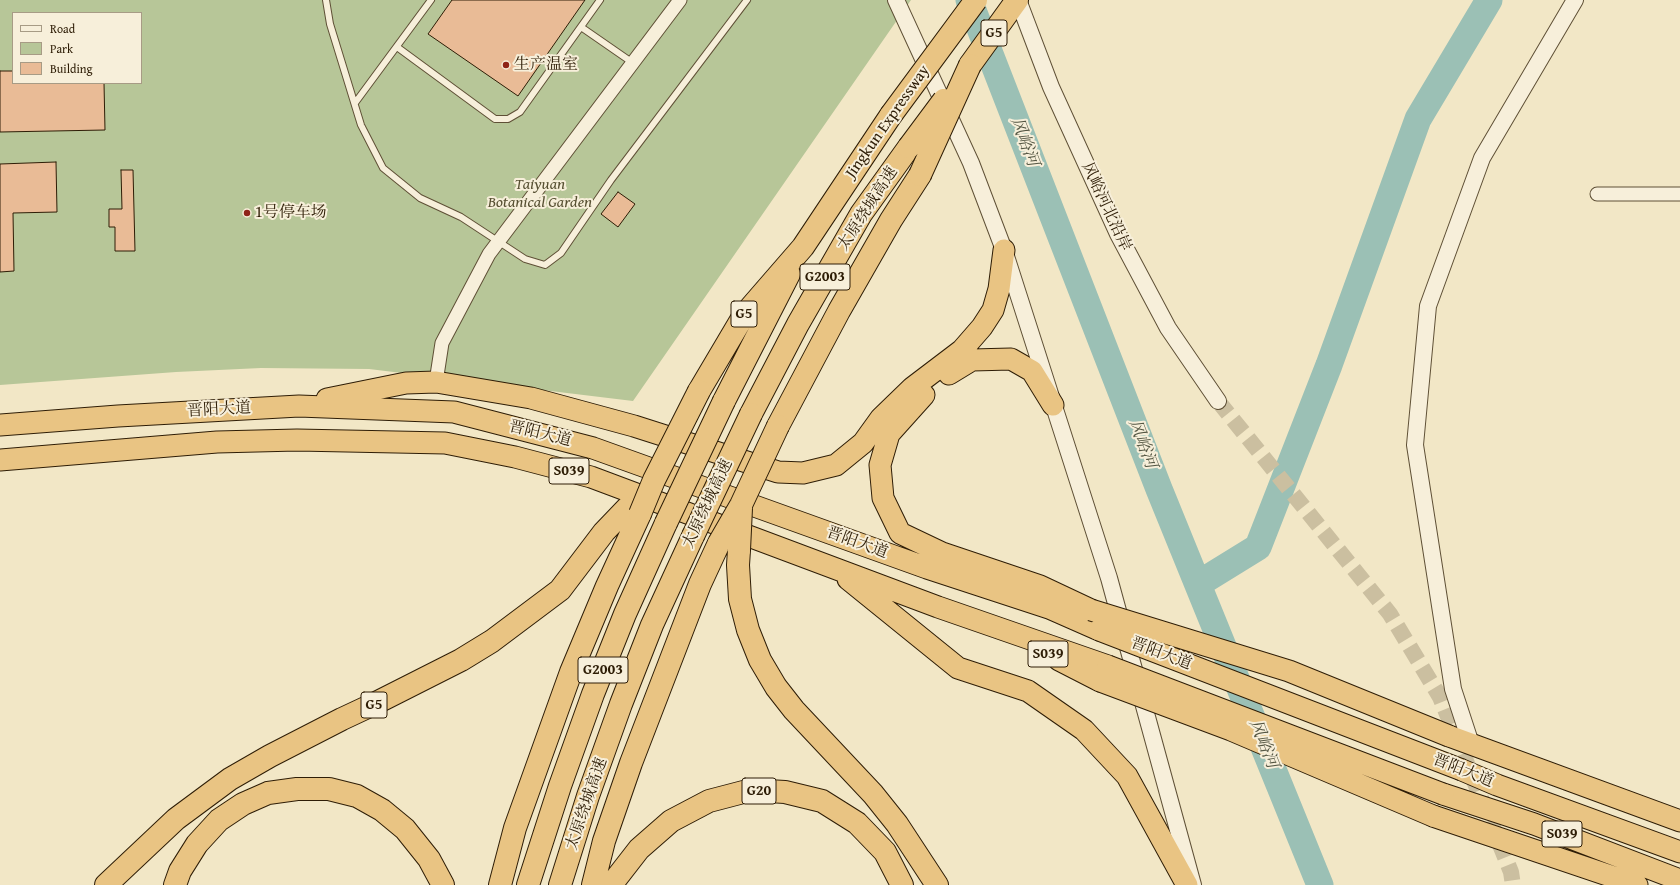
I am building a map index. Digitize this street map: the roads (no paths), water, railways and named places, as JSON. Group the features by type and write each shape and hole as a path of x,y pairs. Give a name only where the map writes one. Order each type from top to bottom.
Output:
{"highway":[{"name":"Jingkun Expressway","path":"803,247 891,115 976,0"},
{"name":"G5","path":"593,885 604,841 631,763 700,584 719,543 741,505 778,426 839,311 891,220 920,175 970,65 1018,0"},
{"name":"太原绕城高速","path":"560,885 588,796 621,704 652,625 751,414 798,324 861,214 970,65"},
{"name":"G5","path":"106,885 176,819 230,779 342,719 461,660 492,641 560,590 604,532 634,511 654,480 699,391 744,315 803,247"},
{"name":"太原绕城高速","path":"528,885 560,786 625,614 724,401 803,247"},
{"path":"299,406 406,383 436,382 531,398 634,426 778,472 803,473 836,465 863,443 881,418 912,388 962,350 982,327 993,310 999,289 1004,250"},
{"path":"1053,405 1032,371 1011,359 972,360 945,377 917,402 889,434 880,465 883,498 900,533 942,553 1040,586 1091,610"},
{"name":"晋阳大道","path":"0,424 299,406 454,412 593,448 927,568 1049,608 1099,630 1462,770 1497,785 1680,852"},
{"name":"晋阳大道","path":"0,460 217,442 297,440 445,443 515,457 591,477 938,607 996,627 1104,673 1443,794 1534,824 1680,880"},
{"path":"741,505 740,550 738,565 740,599 748,630 764,666 776,687 794,710 873,794 892,818 937,885"},
{"path":"500,885 515,828 571,672 606,586 634,511"},
{"path":"834,567 958,668 1028,691 1084,730 1127,776 1186,885"},
{"path":"1049,608 1091,610"},
{"name":"晋阳大道","path":"1091,610 1289,671 1449,736 1680,821"},
{"name":"S039","path":"1104,673 1231,730 1433,816 1637,885"},
{"path":"175,885 180,871 197,844 219,820 243,804 268,793 297,788 329,789 357,796 382,810 404,829 429,859 443,885"},
{"name":"G20","path":"611,885 639,850 671,821 709,801 751,790 785,792 822,801 857,823 885,852 902,885"}],"street":[{"path":"436,382 442,343 489,254 680,0"},
{"path":"896,0 971,163 1004,250 1109,578 1193,885"},
{"name":"风峪河北沿岸","path":"1018,0 1051,88 1118,234 1168,328 1218,401"},
{"path":"1471,744 1453,690 1415,445 1428,306 1482,158 1575,0"},
{"path":"1597,194 1680,194"}],"lane":[{"path":"326,0 330,24 361,124 383,168 420,198 461,217 525,259 545,265 561,253 611,180 747,0"},
{"path":"355,103 431,0"},
{"path":"397,47 495,119 508,119 520,112 600,0"},
{"path":"581,27 633,63"}],"waterway":[{"name":"风峪河","path":"969,0 1159,489 1320,885"},
{"path":"1198,584 1258,547 1329,365 1418,119 1489,0"}],"tunnel":[{"path":"1218,401 1390,614 1440,697 1511,872 1513,885"}],"place":[{"name":"生产温室","path":"506,65"},
{"name":"1号停车场","path":"247,213"}],"park label":[{"name":"Taiyuan Botanical Garden","path":"540,194"}]}
